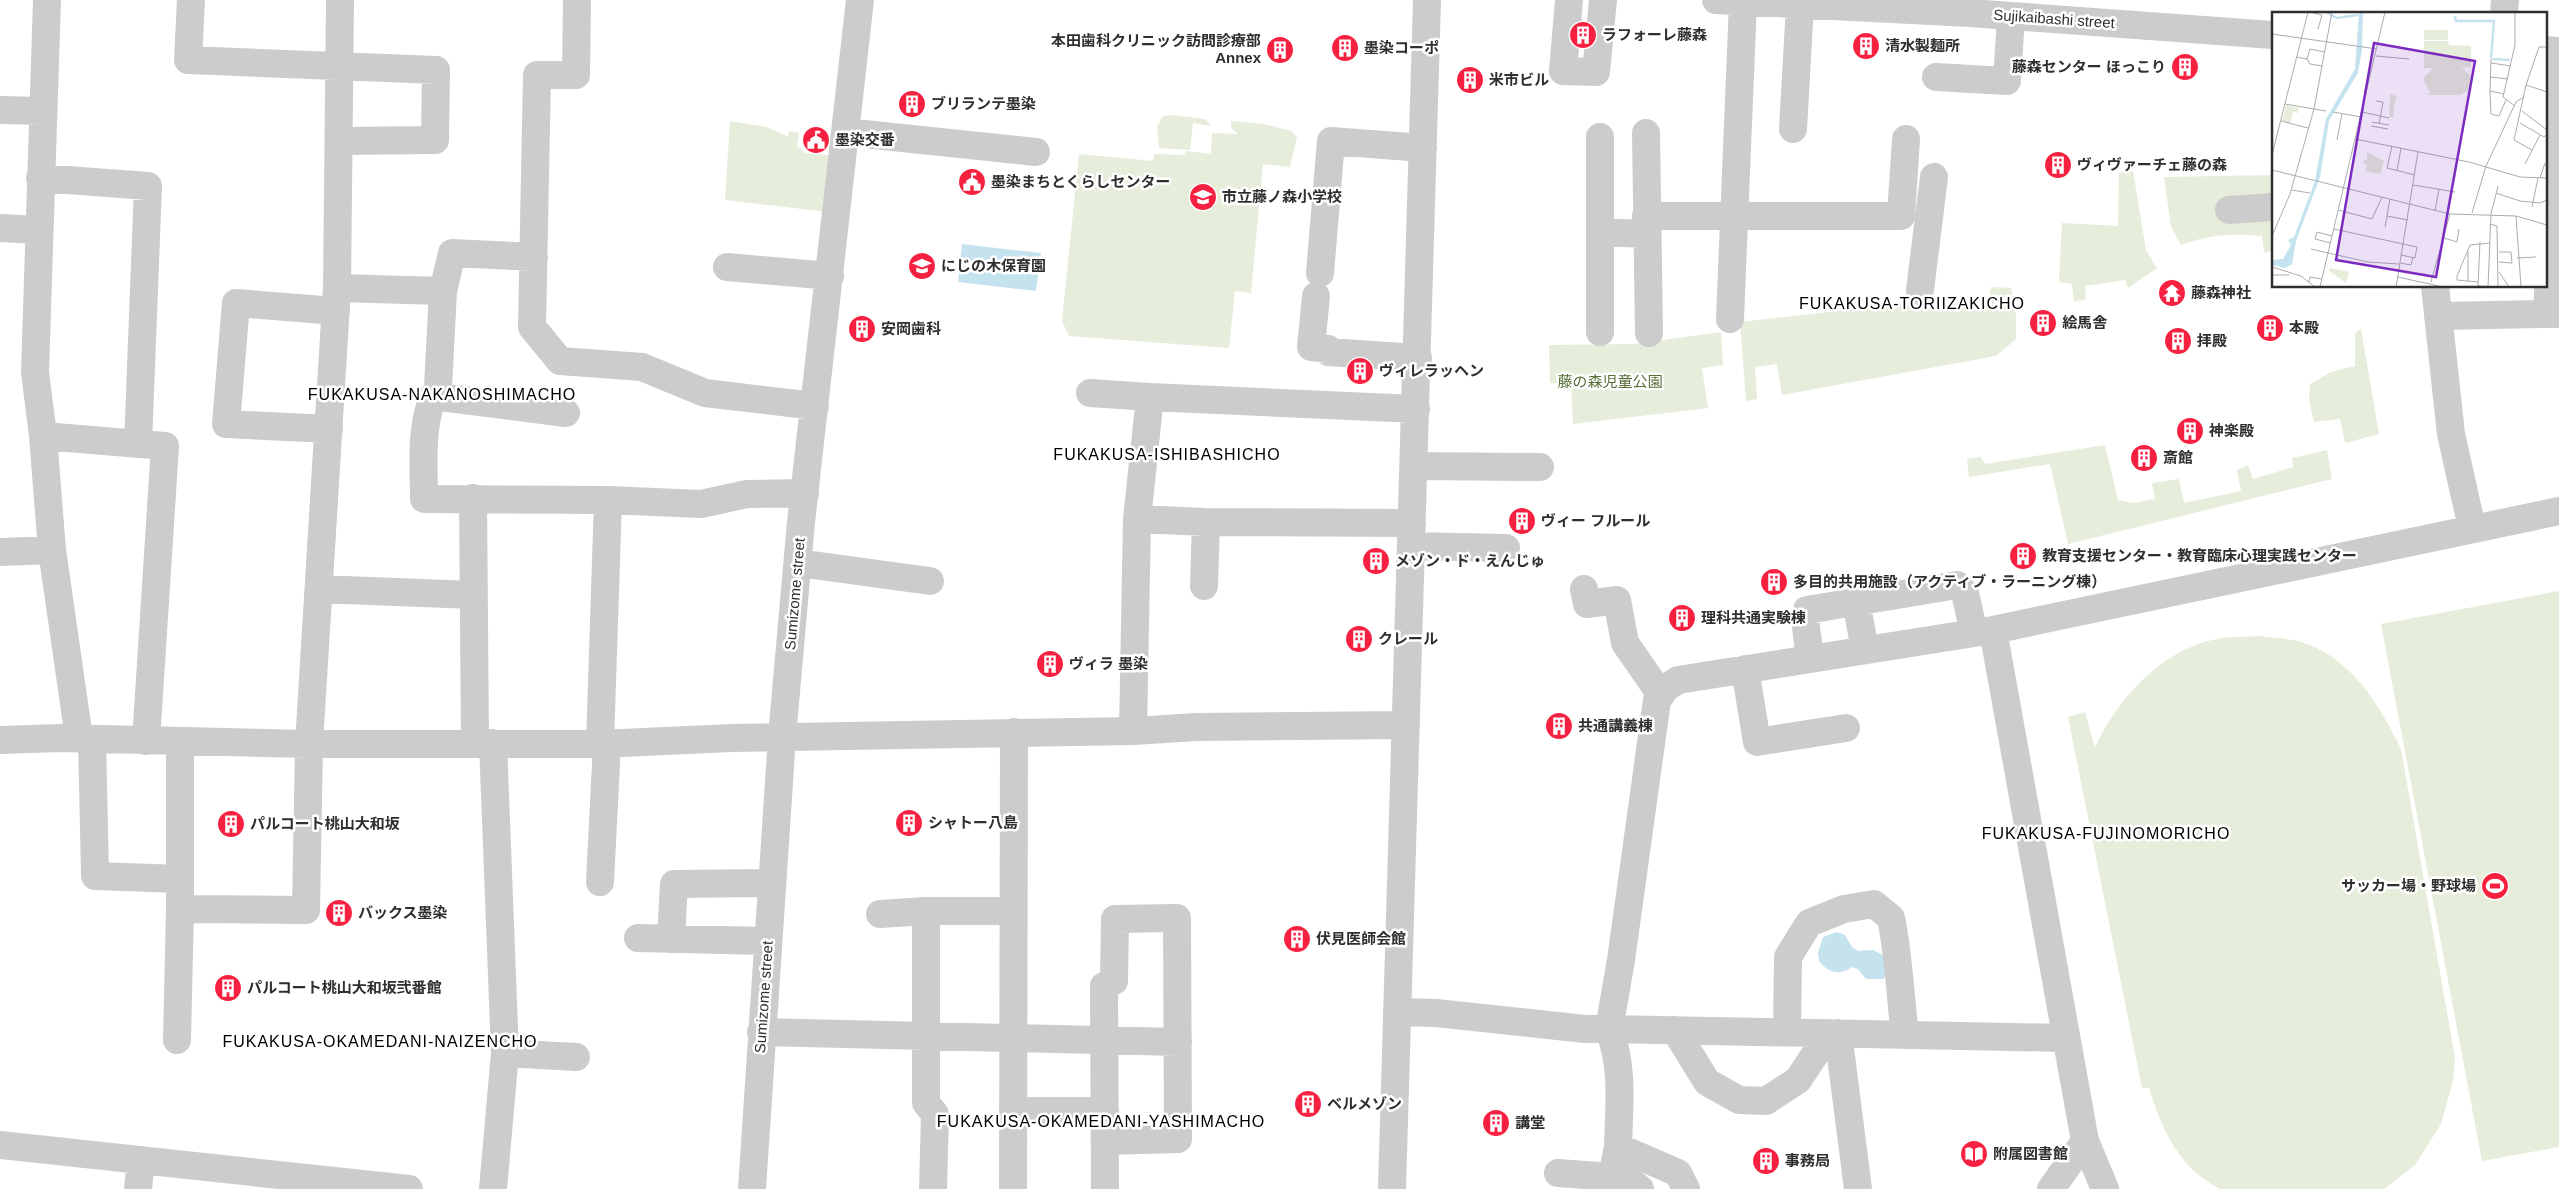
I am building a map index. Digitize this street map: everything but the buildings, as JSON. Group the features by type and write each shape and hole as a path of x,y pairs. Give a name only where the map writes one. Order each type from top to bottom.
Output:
{"street":[{"path":"47,0 35,372 43,436 52,550 86,738 95,876 180,879"},
{"path":"191,0 188,60 436,70 435,140 338,140"},
{"path":"180,909 306,910 310,744 337,300 340,0"},
{"path":"577,0 576,75 537,75 532,327 560,361 642,367 706,393 815,406"},
{"name":"Sumizome street","path":"752,1189 772,883 793,742 798,563 804,493 860,0"},
{"path":"1392,1189 1418,358 1427,0"},
{"path":"1569,0 1563,70 1596,72 1602,0"},
{"name":"Sujikaibashi street","path":"1716,0 2011,16 2272,35"},
{"path":"1730,319 1732,218 1743,2"},
{"path":"1793,129 1800,5"},
{"path":"1936,77 2007,82 2011,16"},
{"path":"2546,50 2559,51"},
{"path":"2438,316 2553,314 2559,68"},
{"path":"0,110 43,111"},
{"path":"846,124 961,129"},
{"path":"846,124 1036,152"},
{"path":"1646,133 1648,333"},
{"path":"1600,136 1600,332"},
{"path":"1601,232 1646,225 1732,218 1901,216 1906,139"},
{"path":"1418,358 1328,352 1328,349 1311,347 1318,285 1320,154 1331,141 1423,148"},
{"path":"40,178 148,186 138,444"},
{"path":"1903,199 1934,190 1920,290"},
{"path":"2229,210 2272,207"},
{"path":"0,228 39,230"},
{"path":"534,256 452,253 443,291 438,388 430,401 424,449 424,499 608,500 701,504 747,494 804,493"},
{"path":"727,267 830,276"},
{"path":"2435,288 2451,434 2472,528"},
{"path":"329,429 226,424 236,303 337,300 443,291"},
{"path":"1090,393 1416,409"},
{"path":"433,396 566,413"},
{"path":"1133,731 1136,518 1150,397"},
{"path":"43,436 165,446 146,741"},
{"path":"1414,466 1540,467"},
{"path":"473,498 474,595 505,1053 493,1189"},
{"path":"600,882 608,500"},
{"path":"1612,1177 1618,1147 1620,1089 1618,1053 1609,1028 1621,960 1656,700 1666,688 1678,680 1984,631 2559,511"},
{"path":"1136,518 1412,535 1506,548"},
{"path":"1204,586 1206,522"},
{"path":"0,552 52,550"},
{"path":"798,563 930,580"},
{"path":"1810,659 1805,619 1807,610 1957,585 1965,593 1984,631 2085,1141 2105,1189"},
{"path":"319,589 474,595"},
{"path":"1584,589 1587,604 1616,600 1625,643 1661,695"},
{"path":"1856,601 1865,650"},
{"path":"1745,669 1757,742 1846,728"},
{"path":"0,740 86,738 310,744 793,742 1014,732 1133,731 1198,727 1406,725"},
{"path":"1013,1189 1014,732"},
{"path":"177,1040 180,909 180,742"},
{"path":"671,939 674,884 772,883"},
{"path":"1787,1032 1788,957 1809,923 1844,909 1874,904 1891,918 1897,944 1899,993 1905,1035"},
{"path":"880,914 926,911 1013,911"},
{"path":"926,911 928,1036 926,1103 935,1114 933,1189"},
{"path":"1105,1141 1178,1139 1177,918 1115,920 1114,981 1104,986 1105,1189"},
{"path":"638,938 768,941"},
{"path":"1397,1012 1436,1014 1585,1029 2065,1038"},
{"path":"1676,1030 1707,1082 1739,1100 1766,1101 1798,1080 1834,1033"},
{"path":"761,1032 1178,1042"},
{"path":"1834,1033 1858,1189"},
{"path":"505,1053 576,1058"},
{"path":"1013,1111 1105,1112"},
{"path":"2051,1189 2085,1141"},
{"path":"0,1146 409,1189"},
{"path":"1618,1147 1678,1173 1686,1189"},
{"path":"138,1189 141,1160"},
{"path":"1558,1173 1628,1179 1640,1189"}],"green space":[{"path":"1174,115 1205,119 1212,126 1193,123 1190,150 1159,148 1157,126 1163,116"},
{"path":"730,121 767,127 788,137 789,131 799,133 797,146 806,153 835,156 828,212 725,200"},
{"path":"1231,121 1264,124 1291,131 1297,137 1290,167 1263,164 1251,293 1235,291 1229,348 1069,336 1062,321 1079,154 1153,161 1154,154 1184,155 1186,151 1211,154 1212,133 1238,134 1231,128"},
{"path":"2133,171 2146,250 2157,268 2128,288 2125,280 2085,286 2086,299 2074,302 2072,284 2059,282 2062,223 2118,226 2119,173"},
{"path":"2272,175 2272,251 2264,253 2262,236 2251,235 2211,237 2181,245 2171,227 2164,177"},
{"path":"1991,287 2011,288 2016,316 2016,339 1996,356 1782,395 1777,364 1755,367 1757,399 1746,401 1740,322 1918,302 1988,307"},
{"path":"2361,329 2379,434 2345,443 2340,419 2314,422 2309,400 2310,384 2331,372 2355,366 2355,333"},
{"name":"藤の森児童公園","path":"1721,332 1723,365 1702,368 1708,408 1573,424 1571,383 1550,383 1549,345 1634,344"},
{"path":"2105,445 2118,500 2133,503 2155,499 2152,483 2179,479 2184,503 2241,491 2237,470 2248,465 2253,479 2293,467 2292,458 2327,450 2332,479 2068,544 2050,464 1969,477 1967,459 1981,457 1985,464"},
{"name":"サッカー場・野球場","path":"2559,591 2559,1147 2482,1161 2381,624"},
{"path":"2259,636 2298,641 2317,648 2333,658 2361,683 2383,715 2401,749 2455,1058 2453,1081 2441,1124 2415,1165 2384,1189 2220,1189 2193,1170 2183,1159 2166,1133 2149,1088 2142,1088 2068,717 2085,712 2095,748 2115,712 2128,695 2160,665 2197,645 2217,639"}],"water":[{"path":"962,244 1041,253 1036,291 958,282"},
{"path":"1837,932 1845,935 1852,947 1858,951 1873,950 1887,957 1887,974 1883,979 1866,979 1858,969 1852,967 1843,972 1830,971 1819,961 1818,953 1823,937"}],"place":[{"name":"ラフォーレ藤森","path":"1583,35"},
{"name":"清水製麺所","path":"1866,46"},
{"name":"墨染コーポ","path":"1345,48"},
{"name":"本田歯科クリニック訪問診療部 Annex","path":"1280,50"},
{"name":"藤森センター ほっこり","path":"2185,67"},
{"name":"米市ビル","path":"1470,80"},
{"name":"ブリランテ墨染","path":"912,104"},
{"name":"墨染交番","path":"816,140"},
{"name":"ヴィヴァーチェ藤の森","path":"2058,165"},
{"name":"墨染まちとくらしセンター","path":"972,182"},
{"name":"市立藤ノ森小学校","path":"1203,197"},
{"name":"にじの木保育園","path":"922,266"},
{"name":"藤森神社","path":"2172,293"},
{"name":"絵馬舎","path":"2043,323"},
{"name":"本殿","path":"2270,328"},
{"name":"安岡歯科","path":"862,329"},
{"name":"拝殿","path":"2178,341"},
{"name":"ヴィレラッヘン","path":"1360,371"},
{"name":"神楽殿","path":"2190,431"},
{"name":"斎館","path":"2144,458"},
{"name":"ヴィー フルール","path":"1522,521"},
{"name":"教育支援センター・教育臨床心理実践センター","path":"2023,556"},
{"name":"メゾン・ド・えんじゅ","path":"1376,561"},
{"name":"多目的共用施設（アクティブ・ラーニング棟）","path":"1774,582"},
{"name":"理科共通実験棟","path":"1682,618"},
{"name":"クレール","path":"1359,639"},
{"name":"ヴィラ 墨染","path":"1050,664"},
{"name":"共通講義棟","path":"1559,726"},
{"name":"シャトー八島","path":"909,823"},
{"name":"パルコート桃山大和坂","path":"231,824"},
{"name":"サッカー場・野球場","path":"2495,886"},
{"name":"バックス墨染","path":"339,913"},
{"name":"伏見医師会館","path":"1297,939"},
{"name":"パルコート桃山大和坂弐番館","path":"228,988"},
{"name":"ベルメゾン","path":"1308,1104"},
{"name":"講堂","path":"1496,1123"},
{"name":"附属図書館","path":"1974,1154"},
{"name":"事務局","path":"1766,1161"}],"district":[{"name":"FUKAKUSA-TORIIZAKICHO","path":"1912,303"},
{"name":"FUKAKUSA-NAKANOSHIMACHO","path":"442,394"},
{"name":"FUKAKUSA-ISHIBASHICHO","path":"1167,454"},
{"name":"FUKAKUSA-FUJINOMORICHO","path":"2106,833"},
{"name":"FUKAKUSA-OKAMEDANI-NAIZENCHO","path":"380,1041"},
{"name":"FUKAKUSA-OKAMEDANI-YASHIMACHO","path":"1101,1121"}]}
